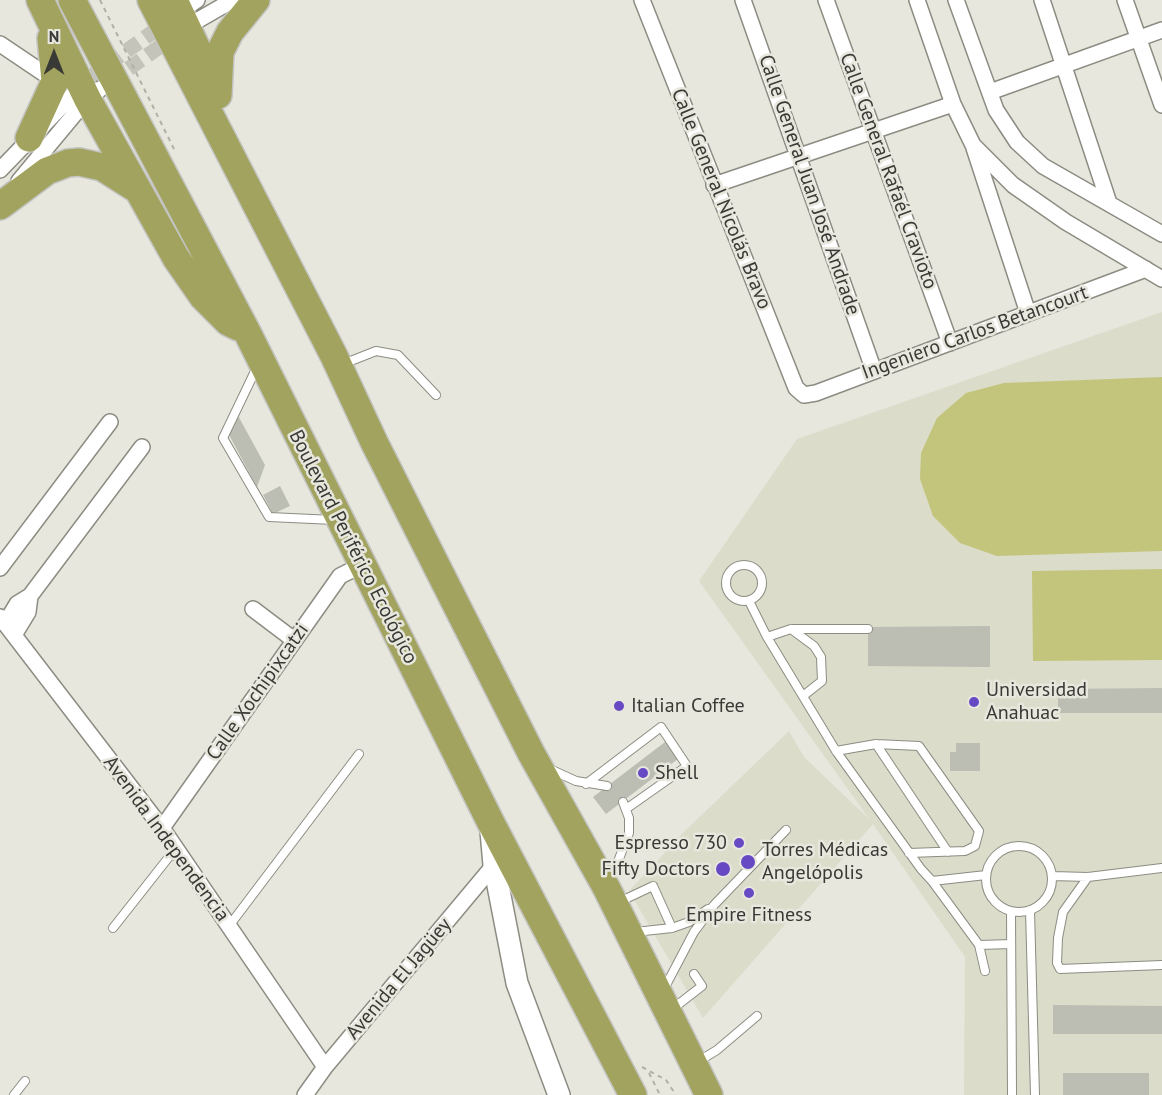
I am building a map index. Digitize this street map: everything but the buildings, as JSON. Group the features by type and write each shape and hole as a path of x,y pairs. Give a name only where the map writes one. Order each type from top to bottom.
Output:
{"highway":[{"name":"Boulevard Periférico Ecológico","path":"72,0 247,332 490,821 633,1095"},
{"path":"151,0 337,361 531,753 611,897 666,1003 709,1095"},
{"path":"218,95 220,52 230,32 256,0"},
{"path":"42,5 53,45 83,87 141,195 194,284 228,322 247,332"},
{"path":"182,14 218,95 319,302 335,343 337,361"},
{"path":"29,138 83,87"},
{"path":"0,205 47,171 68,163 79,162 102,167 123,178 141,195"}],"street":[{"path":"182,14 233,0"},
{"name":"Calle General Juan José Andrade","path":"743,0 874,371"},
{"name":"Calle General Rafaél Cravioto","path":"826,0 950,343"},
{"path":"917,0 953,104 973,145 1028,314"},
{"path":"956,0 996,110 1017,142 1043,166 1162,234"},
{"path":"1042,0 1109,203"},
{"path":"1125,0 1162,105"},
{"name":"Calle General Nicolás Bravo","path":"645,1 714,185 796,388 804,395"},
{"path":"990,92 1162,30"},
{"path":"0,44 83,87 0,205"},
{"path":"714,185 953,104"},
{"path":"0,170 29,138"},
{"path":"973,145 1012,185 1066,222 1162,279"},
{"name":"Ingeniero Carlos Betancourt","path":"804,395 1146,269"},
{"path":"0,568 110,422"},
{"path":"6,625 17,604 30,596 142,447"},
{"name":"Calle Xochipixcatzi","path":"162,828 340,576 362,565"},
{"path":"253,609 294,640"},
{"name":"Avenida Independencia","path":"6,625 162,828 325,1067"},
{"path":"490,821 494,865 517,983 559,1095"},
{"name":"Avenida El Jagüey","path":"305,1095 325,1067 494,865"},
{"path":"697,1067 722,1095"}],"lane":[{"path":"337,361 376,351 398,355 436,395"},
{"path":"260,360 224,438 269,517 340,521"},
{"path":"740,565 751,566 760,574 762,585 757,596 749,601 736,600 727,592 725,581 730,571 740,565"},
{"path":"749,601 767,637 836,751 979,945 985,971"},
{"path":"767,637 791,629 868,629"},
{"path":"791,629 814,646 820,657 822,681 803,696"},
{"path":"586,784 661,727 687,766 624,805 629,833 611,897"},
{"path":"836,751 876,744 919,746 979,831 975,846 965,851 909,853"},
{"path":"876,744 948,852"},
{"path":"531,753 554,772 586,784 607,786"},
{"path":"229,926 359,754"},
{"path":"666,1003 694,932 714,905 786,830"},
{"path":"1014,846 1025,846 1043,856 1052,876 1047,897 1030,910 1011,910 1000,906 992,898 987,887 986,875 995,856 1014,846"},
{"path":"113,928 176,848"},
{"path":"1052,876 1088,878 1162,868"},
{"path":"932,881 986,875"},
{"path":"1088,878 1063,912 1058,938 1057,963 1060,969 1162,965"},
{"path":"611,897 653,886 672,928"},
{"path":"629,932 672,928 689,922 714,905"},
{"path":"1011,910 1012,1095"},
{"path":"1030,910 1035,1095"},
{"path":"979,945 1011,944"},
{"path":"666,1003 702,986 694,974"},
{"path":"697,1067 758,1016"},
{"path":"14,1095 25,1081"}],"path":[{"path":"649,1072 660,1095"}],"shaded area":[{"name":"Universidad Anahuac","path":"1162,312 1162,1095 964,1095 965,957 873,824 703,1018 629,891 683,833 789,731 804,757 870,820 699,581 797,439"}],"green space":[{"path":"1162,377 1162,551 997,556 960,543 933,516 920,479 921,453 937,418 966,393 1004,383"},
{"path":"1162,569 1162,660 1033,661 1032,571"}],"tunnel":[{"path":"89,78 168,21"},
{"path":"110,82 176,35"}],"place":[{"name":"Universidad Anahuac","path":"974,702"},
{"name":"Italian Coffee","path":"619,706"},
{"name":"Shell","path":"643,773"},
{"name":"Espresso 730","path":"739,843"},
{"name":"Torres Médicas Angelópolis","path":"748,862"},
{"name":"Fifty Doctors","path":"723,869"},
{"name":"Empire Fitness","path":"749,893"}]}
